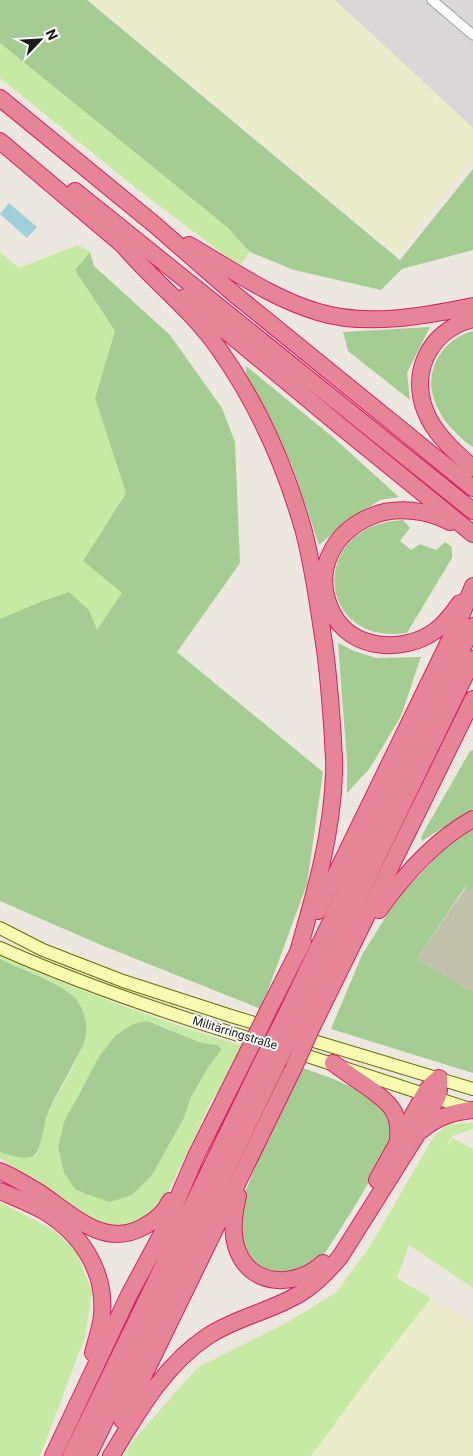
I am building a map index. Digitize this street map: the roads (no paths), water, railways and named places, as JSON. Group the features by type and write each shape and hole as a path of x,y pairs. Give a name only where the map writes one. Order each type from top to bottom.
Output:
{"highway":[{"path":"0,98 155,225 233,293 473,488"},
{"path":"0,131 163,260 473,511"},
{"path":"0,141 339,425 473,534"},
{"path":"155,225 289,302 320,313 355,318 391,318 473,306"},
{"path":"122,244 134,259 182,306 219,349 248,396 265,431 291,491 304,533 320,613 330,690 334,773 329,826 318,881 298,952"},
{"path":"473,319 461,322 444,332 431,346 420,378 421,399 428,418 443,438 473,470"},
{"path":"370,404 401,426 473,470"},
{"path":"473,534 446,520 422,512 406,511 376,514 350,527 340,538 331,551 324,579 326,595 332,613 342,625 360,638 380,646 410,644 435,631 451,616 473,585"},
{"path":"53,1456 130,1294 165,1228 196,1156 298,952 459,621 473,585"},
{"path":"104,1456 294,1067 297,1024 473,626"},
{"path":"297,1024 473,659"},
{"path":"350,950 473,699"},
{"path":"71,1456 170,1251 270,1061 393,891 440,841 473,819"},
{"path":"88,1456 270,1061"},
{"path":"333,1063 388,1102 400,1128 398,1140"},
{"path":"244,1172 233,1225 236,1245 245,1262 259,1274 269,1279 286,1280 310,1273 332,1254 398,1140 431,1096 439,1090 439,1078"},
{"path":"111,1456 158,1382 191,1349 221,1329 302,1293 329,1269 351,1241 418,1133 431,1096"},
{"path":"418,1133 443,1116 473,1110"},
{"path":"0,1171 26,1184 90,1227 102,1232 122,1234 136,1231 158,1218 196,1156"},
{"path":"170,1251 196,1156"},
{"path":"0,1191 40,1209 64,1226 81,1242 96,1270 102,1301 101,1324 70,1419"}],"main road":[{"name":"Militärringstraße","path":"0,928 43,950 116,978 231,1016 473,1089"},
{"name":"Militärringstraße","path":"0,948 52,971 125,998 218,1029 333,1063 473,1110"}],"street":[{"path":"432,0 473,35"}],"water":[{"path":"9,203 37,227 27,238 0,214"}]}
